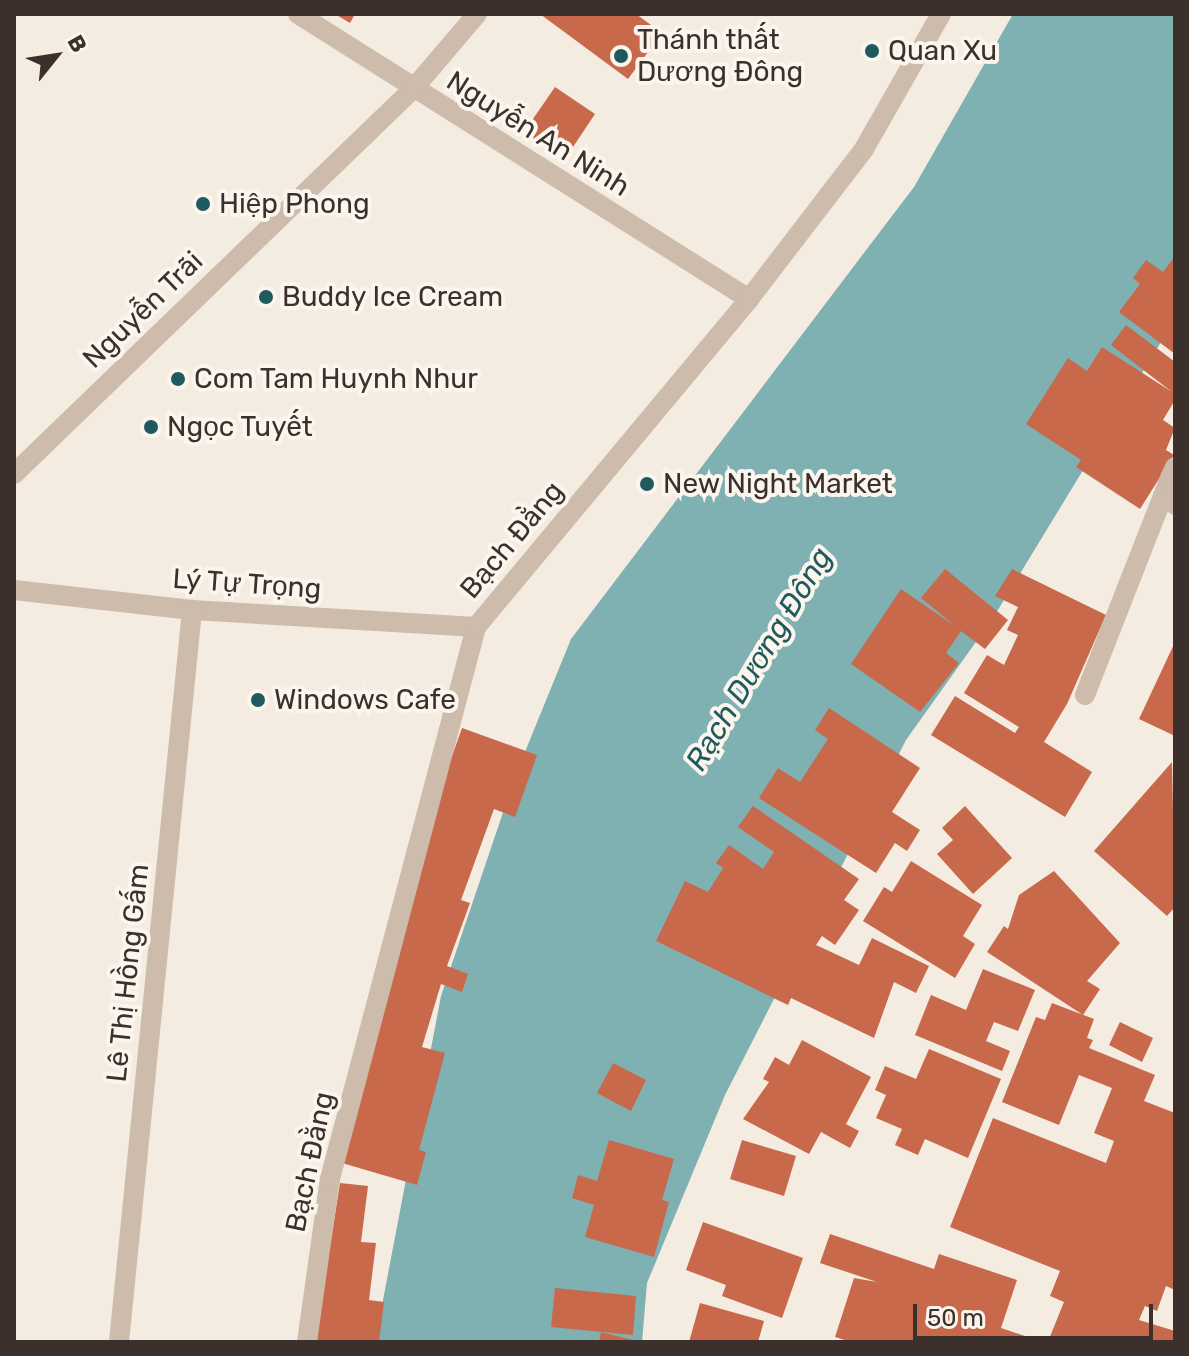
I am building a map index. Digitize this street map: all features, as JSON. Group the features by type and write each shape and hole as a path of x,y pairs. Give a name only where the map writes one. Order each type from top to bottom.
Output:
{"street":[{"name":"Nguyễn An Ninh","path":"298,14 749,299"},
{"name":"Nguyễn Trãi","path":"14,474 414,88 477,14"},
{"name":"Bạch Đằng","path":"307,1342 330,1179 476,627 749,299 864,149 941,14"},
{"path":"1173,472 1175,505"},
{"path":"1085,695 1173,472"},
{"name":"Lý Tự Trọng","path":"14,590 192,610 476,627"},
{"name":"Lê Thị Hồng Gấm","path":"119,1342 192,610"}],"water":[{"name":"Rạch Dương Đông","path":"1013,14 1175,14 1175,319 993,618 906,740 725,1095 647,1283 642,1342 375,1342 441,996 516,774 571,639 914,187"}],"building":[{"path":"335,14 355,14 350,23"},
{"name":"Thánh thất Dương Đông","path":"540,14 636,14 662,33 628,79"},
{"path":"555,87 595,114 565,159 524,132"},
{"path":"1175,256 1175,354 1119,312 1140,284 1133,278 1146,260 1163,272"},
{"path":"1126,325 1175,362 1175,400 1163,420 1175,428 1166,450 1174,455 1140,509 1076,467 1081,460 1026,424 1068,358 1087,371 1102,347 1172,392 1111,345"},
{"path":"945,569 1008,620 985,649 961,631 946,653 959,663 920,712 851,664 901,589 955,626 921,598"},
{"path":"1012,569 1106,615 1067,704 1044,742 1092,772 1065,817 931,735 955,696 1015,733 1019,727 964,693 987,655 1004,665 1018,635 1007,630 1018,607 995,596"},
{"path":"1175,642 1175,736 1139,719"},
{"path":"829,708 920,768 892,812 920,830 907,851 895,843 876,873 759,798 778,768 800,782 828,739 815,730"},
{"path":"462,728 537,755 515,817 494,809 461,900 470,903 447,966 468,974 462,992 441,984 422,1047 445,1053 419,1150 426,1152 417,1185 342,1163 423,837"},
{"path":"1172,762 1175,907 1167,916 1094,851"},
{"path":"753,806 859,879 844,900 859,910 835,945 822,936 816,945 859,965 872,938 929,966 916,993 894,982 874,1038 791,998 788,1005 656,941 685,881 708,892 723,868 716,863 729,845 763,869 774,852 738,827"},
{"path":"965,806 1012,858 973,894 937,854 953,840 942,828"},
{"path":"911,861 982,905 963,936 975,944 955,978 863,921 884,887 892,892"},
{"path":"1054,871 1120,943 1087,981 1100,989 1083,1015 987,952 1004,926 1008,929 1019,895"},
{"path":"983,969 1035,990 1018,1031 994,1022 986,1041 1010,1051 1002,1071 915,1035 931,995 966,1010"},
{"path":"1052,1003 1094,1019 1087,1038 1093,1040 1089,1048 1155,1075 1144,1101 1175,1113 1175,1290 1166,1286 1157,1311 1145,1306 1139,1320 1175,1331 1175,1342 1049,1339 1064,1302 1050,1296 1060,1271 950,1227 993,1118 1106,1163 1114,1141 1094,1133 1112,1088 1079,1075 1059,1125 1002,1102 1036,1017 1045,1020"},
{"path":"1120,1022 1153,1038 1142,1062 1109,1045"},
{"path":"802,1040 871,1077 846,1124 859,1131 850,1148 821,1132 809,1154 743,1119 769,1082 763,1079 775,1057 789,1065"},
{"path":"929,1049 1001,1079 968,1158 925,1139 918,1155 895,1145 902,1129 876,1118 886,1095 875,1090 885,1066 916,1079"},
{"path":"613,1063 646,1080 631,1111 597,1093"},
{"path":"609,1140 674,1159 662,1200 669,1202 654,1257 585,1237 594,1205 572,1198 578,1175 597,1181"},
{"path":"742,1140 796,1156 784,1196 730,1179"},
{"path":"340,1183 368,1186 361,1242 376,1243 369,1300 384,1302 379,1342 315,1342"},
{"path":"703,1222 803,1258 782,1318 722,1296 726,1285 686,1270"},
{"path":"830,1234 934,1269 939,1254 1017,1280 1001,1328 1043,1342 851,1342 835,1337 854,1278 877,1282 820,1263"},
{"path":"555,1288 636,1296 633,1335 551,1327"},
{"path":"700,1303 764,1321 758,1342 689,1342"},
{"path":"601,1332 637,1341 637,1342 599,1342"}],"place":[{"name":"Quan Xu","path":"872,51"},
{"name":"Thánh thất Dương Đông","path":"621,56"},
{"name":"Hiệp Phong","path":"203,204"},
{"name":"Buddy Ice Cream","path":"266,297"},
{"name":"Com Tam Huynh Nhur","path":"178,379"},
{"name":"Ngọc Tuyết","path":"151,427"},
{"name":"New Night Market","path":"647,484"},
{"name":"Windows Cafe","path":"258,700"}]}
